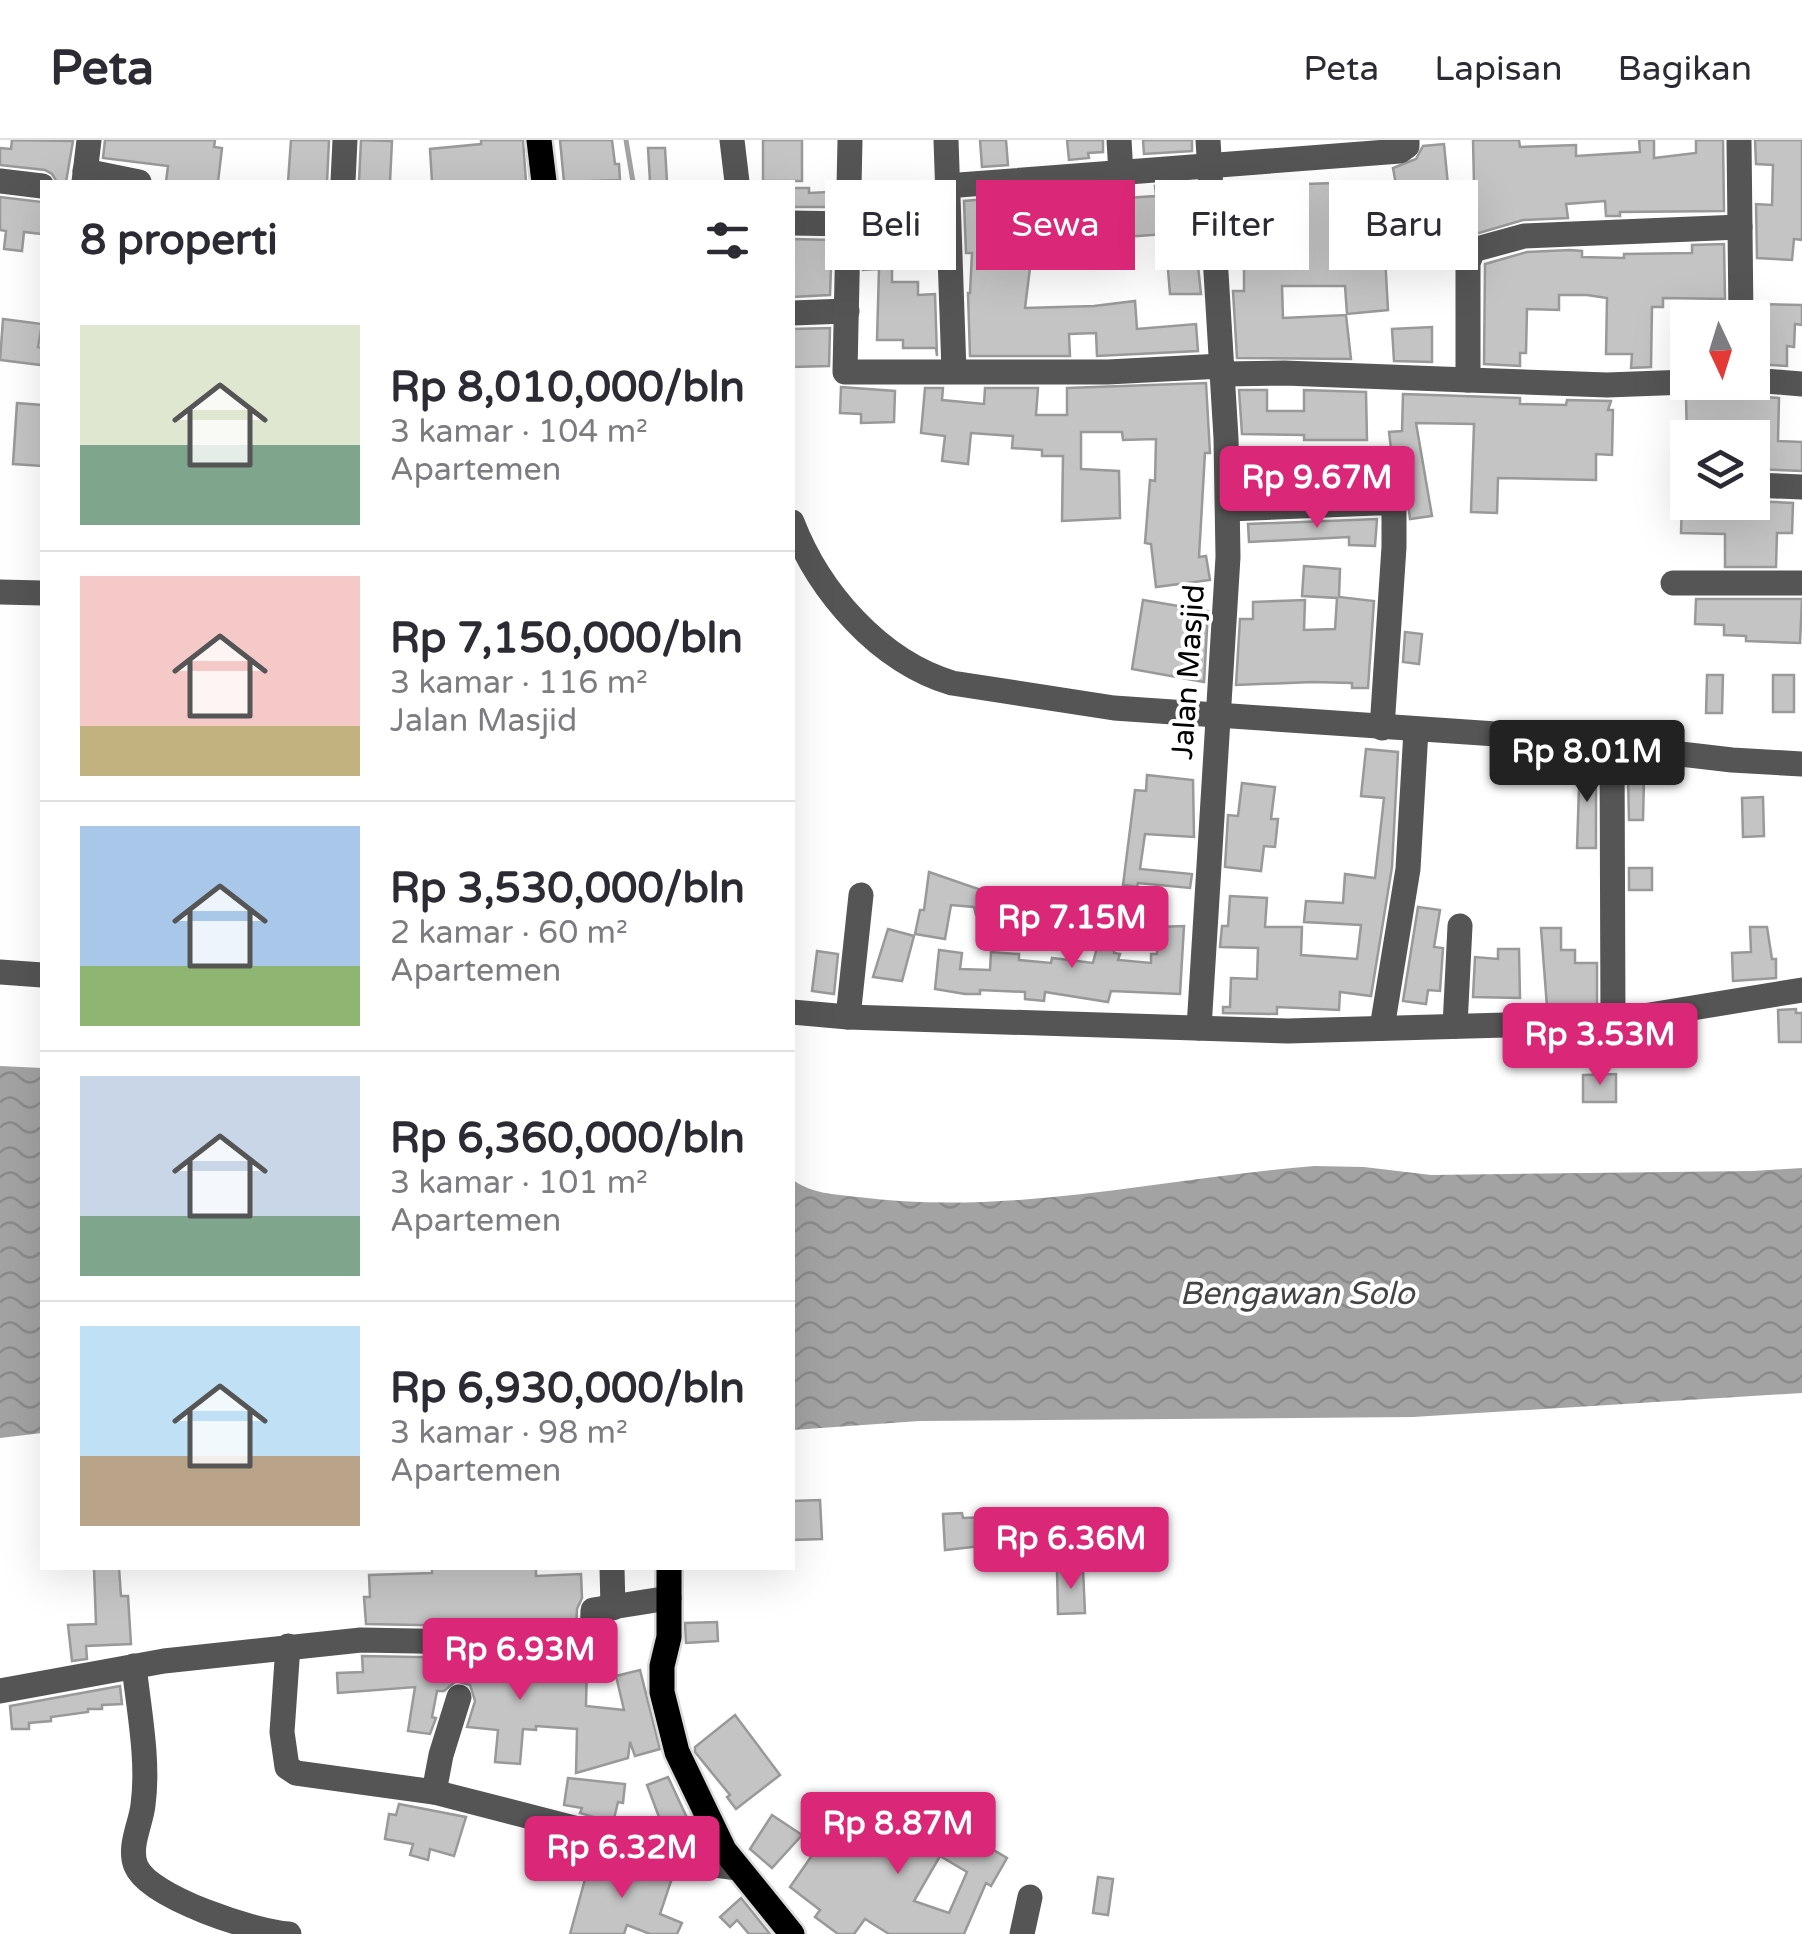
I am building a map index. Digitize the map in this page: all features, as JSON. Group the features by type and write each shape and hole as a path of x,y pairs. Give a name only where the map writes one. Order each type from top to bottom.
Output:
{"main road":[{"path":"539,140 544,180"},
{"path":"669,1570 670,1637 662,1666 662,1692 677,1752 724,1850 792,1934"}],"street":[{"path":"88,140 85,177 117,180"},
{"path":"343,180 345,140"},
{"path":"732,140 737,180"},
{"path":"850,140 850,180"},
{"path":"946,140 946,180"},
{"path":"1119,140 1121,174"},
{"name":"Jalan Masjid","path":"1199,1028 1228,557 1208,140"},
{"path":"956,185 1400,151 1407,146 1407,140"},
{"path":"1739,140 1740,300"},
{"path":"0,181 40,186"},
{"path":"795,223 825,224"},
{"path":"1468,380 1468,263 1472,250 1524,236 1740,227"},
{"path":"847,270 845,372 1222,370 1607,385 1670,383"},
{"path":"950,270 954,371"},
{"path":"795,312 846,311"},
{"path":"1770,381 1802,384"},
{"path":"1770,486 1802,487"},
{"path":"1228,508 1376,503 1394,510 1382,728"},
{"path":"795,529 812,566 835,597 901,660 926,675 952,683 1053,700 1217,716 1526,736 1732,760 1802,764"},
{"path":"1673,583 1802,583"},
{"path":"0,592 40,594"},
{"path":"1382,1028 1408,870 1416,730"},
{"path":"1612,746 1612,1021"},
{"path":"848,1017 861,895"},
{"path":"1456,1026 1460,926"},
{"path":"0,972 40,975"},
{"path":"795,1012 1199,1028 1382,1028 1612,1021 1802,990"},
{"path":"612,1570 613,1608"},
{"path":"0,1691 134,1666 361,1640 569,1648 592,1644 593,1610 669,1598"},
{"path":"288,1646 282,1732 287,1768 296,1773 434,1792 590,1832 668,1859 738,1868"},
{"path":"134,1666 142,1732 144,1802 134,1853 136,1866 145,1880 160,1890 214,1914 288,1934"},
{"path":"434,1792 440,1755 459,1697"},
{"path":"1022,1934 1030,1898"}],"water":[{"path":"0,1066 40,1068 40,1433 0,1438"},
{"name":"Bengawan Solo","path":"1314,1166 1431,1175 1802,1168 1802,1393 1413,1417 919,1421 795,1430 795,1181 816,1191 840,1195 915,1202 972,1202 1086,1194"}],"building":[{"path":"12,140 73,141 66,180 56,180 45,170 0,165 0,148 11,149"},
{"path":"105,140 215,140 214,147 222,148 218,180 166,180 168,166 103,158"},
{"path":"291,140 329,140 327,180 288,180"},
{"path":"361,140 392,141 390,180 359,180"},
{"path":"481,140 523,140 526,180 432,180 430,149 481,144"},
{"path":"560,140 612,140 620,180 564,180"},
{"path":"763,140 802,140 802,181 763,180"},
{"path":"980,140 1006,140 1008,165 982,167"},
{"path":"1067,140 1103,140 1103,152 1069,160"},
{"path":"1143,140 1192,140 1192,151 1144,154"},
{"path":"1473,140 1519,140 1520,147 1576,145 1576,156 1640,152 1639,140 1654,140 1654,158 1696,153 1696,140 1723,140 1724,211 1620,212 1620,216 1606,216 1605,201 1566,204 1568,218 1523,220 1478,233 1478,180 1474,180"},
{"path":"1755,140 1802,140 1802,240 1794,239 1792,260 1757,258 1756,204 1772,205 1773,165 1756,164"},
{"path":"1444,144 1448,180 1395,180 1393,168 1416,159 1423,146"},
{"path":"648,148 665,148 667,180 650,180"},
{"path":"1329,183 1329,270 1386,270 1388,310 1347,314 1345,286 1282,286 1283,318 1346,315 1351,359 1237,358 1233,291 1244,291 1244,270 1309,270 1309,184"},
{"path":"795,188 809,188 809,193 825,192 825,207 795,207"},
{"path":"1155,196 1155,235 1135,236 1135,197"},
{"path":"0,197 40,202 40,234 24,232 22,251 4,249 6,231 0,230"},
{"path":"976,200 976,270 1030,270 1025,308 1135,301 1137,329 1196,324 1198,351 1097,356 1096,333 1069,334 1070,356 970,356 968,293 972,253 966,253 964,201"},
{"path":"795,239 825,240 825,270 831,270 830,295 795,297"},
{"path":"1724,244 1725,299 1663,298 1663,307 1652,307 1651,367 1631,368 1632,354 1606,354 1607,298 1587,295 1559,295 1559,310 1527,309 1526,353 1520,353 1520,366 1484,364 1485,264 1527,252 1570,250 1582,251 1582,257 1624,258 1624,254 1692,253 1692,245"},
{"path":"879,270 892,270 892,282 918,282 918,295 935,294 937,356 936,348 903,348 903,340 877,340"},
{"path":"1168,270 1198,270 1201,294 1170,294"},
{"path":"1770,304 1802,305 1802,325 1795,324 1794,347 1787,346 1787,366 1770,365"},
{"path":"3,319 40,324 40,365 0,360"},
{"path":"1432,327 1432,362 1394,361 1392,329"},
{"path":"830,328 829,366 795,367 795,329"},
{"path":"1206,383 1210,453 1205,453 1199,557 1206,556 1210,580 1156,587 1151,544 1145,543 1150,480 1155,481 1156,439 1123,440 1122,432 1081,432 1081,469 1119,471 1120,518 1062,521 1063,456 1042,456 1042,450 1012,448 1013,436 971,433 968,464 942,461 945,436 921,433 925,388 943,388 942,400 984,404 985,388 1038,388 1036,415 1067,415 1067,388"},
{"path":"841,387 895,391 894,422 861,423 861,414 840,413"},
{"path":"1239,390 1267,390 1267,411 1304,411 1304,390 1366,392 1367,440 1304,440 1304,435 1242,434"},
{"path":"1403,394 1520,398 1520,404 1611,401 1608,410 1613,410 1612,455 1596,454 1596,480 1498,478 1497,513 1471,512 1474,424 1416,423 1432,516 1410,519 1408,503 1396,490 1389,432 1402,431"},
{"path":"1779,398 1778,441 1802,442 1802,471 1770,470 1770,420 1687,420 1686,400"},
{"path":"17,403 40,405 40,466 13,464"},
{"path":"1770,502 1793,503 1792,533 1777,533 1776,567 1725,567 1725,534 1681,533 1681,520 1770,520"},
{"path":"1377,519 1375,546 1349,545 1349,537 1249,542 1248,524"},
{"path":"1304,566 1340,569 1339,597 1374,601 1368,688 1352,688 1352,683 1313,682 1236,685 1240,619 1253,619 1253,602 1305,600 1304,630 1335,629 1337,598 1302,596"},
{"path":"1696,599 1802,599 1800,643 1746,641 1746,636 1724,635 1724,625 1695,624"},
{"path":"1143,600 1208,611 1204,682 1132,669"},
{"path":"1405,632 1422,634 1419,664 1403,662"},
{"path":"1707,675 1723,675 1722,713 1706,713"},
{"path":"1773,675 1794,675 1794,712 1773,712"},
{"path":"1366,749 1398,752 1392,867 1371,996 1340,992 1339,1010 1277,1007 1277,1014 1223,1013 1223,1007 1230,1007 1231,978 1257,979 1258,948 1220,947 1222,926 1228,926 1230,896 1267,898 1265,927 1302,927 1301,955 1357,959 1361,925 1304,922 1306,901 1343,903 1345,874 1375,878 1384,798 1361,796"},
{"path":"1580,759 1596,760 1596,848 1577,848"},
{"path":"1147,775 1193,780 1194,837 1145,834 1140,869 1192,874 1190,888 1123,885 1135,790 1146,791"},
{"path":"1628,778 1644,779 1643,820 1629,820"},
{"path":"1242,783 1275,787 1271,819 1278,819 1275,847 1264,846 1261,871 1225,867 1228,815 1238,816"},
{"path":"1763,797 1764,836 1743,837 1742,798"},
{"path":"1629,868 1652,868 1652,890 1629,890"},
{"path":"929,872 993,894 991,914 976,915 974,907 951,905 945,939 915,934 920,910 924,910"},
{"path":"1418,907 1440,910 1434,947 1443,948 1440,991 1428,990 1426,1004 1403,1001"},
{"path":"1098,914 1115,915 1114,953 1120,954 1118,960 1151,963 1151,954 1157,954 1157,927 1184,926 1180,994 1111,991 1108,1002 1045,992 1044,1001 1025,999 1025,992 980,990 980,994 965,994 935,989 939,950 962,953 960,969 990,970 991,952 1019,954 1019,960 1051,963 1052,958 1093,963"},
{"path":"1750,927 1767,927 1772,959 1776,959 1776,978 1733,981 1732,953 1751,952"},
{"path":"1541,928 1561,928 1561,950 1575,950 1575,963 1597,963 1597,1005 1547,1007"},
{"path":"888,929 914,936 902,981 873,977"},
{"path":"1498,949 1519,949 1520,998 1473,997 1475,957 1498,959"},
{"path":"817,951 838,954 834,994 812,991"},
{"path":"1796,1009 1796,1013 1802,1013 1802,1042 1779,1042 1778,1010"},
{"path":"1616,1074 1616,1102 1583,1102 1583,1075"},
{"path":"820,1500 822,1539 795,1540 795,1501"},
{"path":"962,1513 963,1518 990,1517 991,1545 945,1550 943,1514"},
{"path":"1083,1569 1085,1613 1058,1614 1057,1570"},
{"path":"94,1570 119,1570 121,1596 128,1596 131,1644 86,1646 87,1659 72,1661 68,1625 96,1624"},
{"path":"536,1570 536,1576 581,1574 582,1598 576,1629 511,1627 511,1631 470,1626 366,1624 364,1597 370,1597 369,1575"},
{"path":"717,1622 718,1641 686,1643 685,1623"},
{"path":"362,1656 468,1658 549,1668 549,1663 587,1661 586,1706 624,1710 616,1676 640,1670 660,1749 635,1756 630,1742 628,1758 576,1773 577,1729 536,1726 536,1730 523,1729 520,1764 495,1762 498,1730 467,1727 475,1701 470,1685 456,1681 444,1691 437,1691 432,1717 436,1718 430,1734 408,1731 415,1687 338,1693 337,1673 363,1672"},
{"path":"120,1686 122,1704 51,1717 51,1721 29,1723 29,1729 12,1729 10,1706"},
{"path":"735,1715 780,1775 736,1809 727,1797 730,1795 695,1752 695,1747"},
{"path":"668,1777 695,1835 678,1844 661,1839 655,1829 662,1825 647,1785"},
{"path":"568,1778 625,1784 623,1803 618,1802 613,1823 580,1813 582,1808 564,1805"},
{"path":"861,1800 897,1815 898,1812 956,1842 963,1832 1007,1858 991,1886 986,1883 964,1934 889,1934 865,1919 854,1934 838,1934 815,1917 820,1910 790,1887 820,1844 838,1855","holes":["940,1856 967,1872 949,1913 914,1901"]},
{"path":"399,1804 466,1817 454,1856 430,1849 428,1860 410,1855 413,1844 385,1839 389,1814 396,1815"},
{"path":"772,1815 802,1835 772,1868 750,1849"},
{"path":"593,1850 617,1858 614,1867 647,1878 650,1870 672,1878 660,1914 682,1923 677,1934 650,1934 627,1925 624,1934 570,1934"},
{"path":"1098,1877 1113,1879 1108,1915 1093,1913"},
{"path":"741,1898 770,1934 749,1934 737,1920 730,1927 720,1917"}],"waterway":[{"path":"626,140 633,180"}]}
